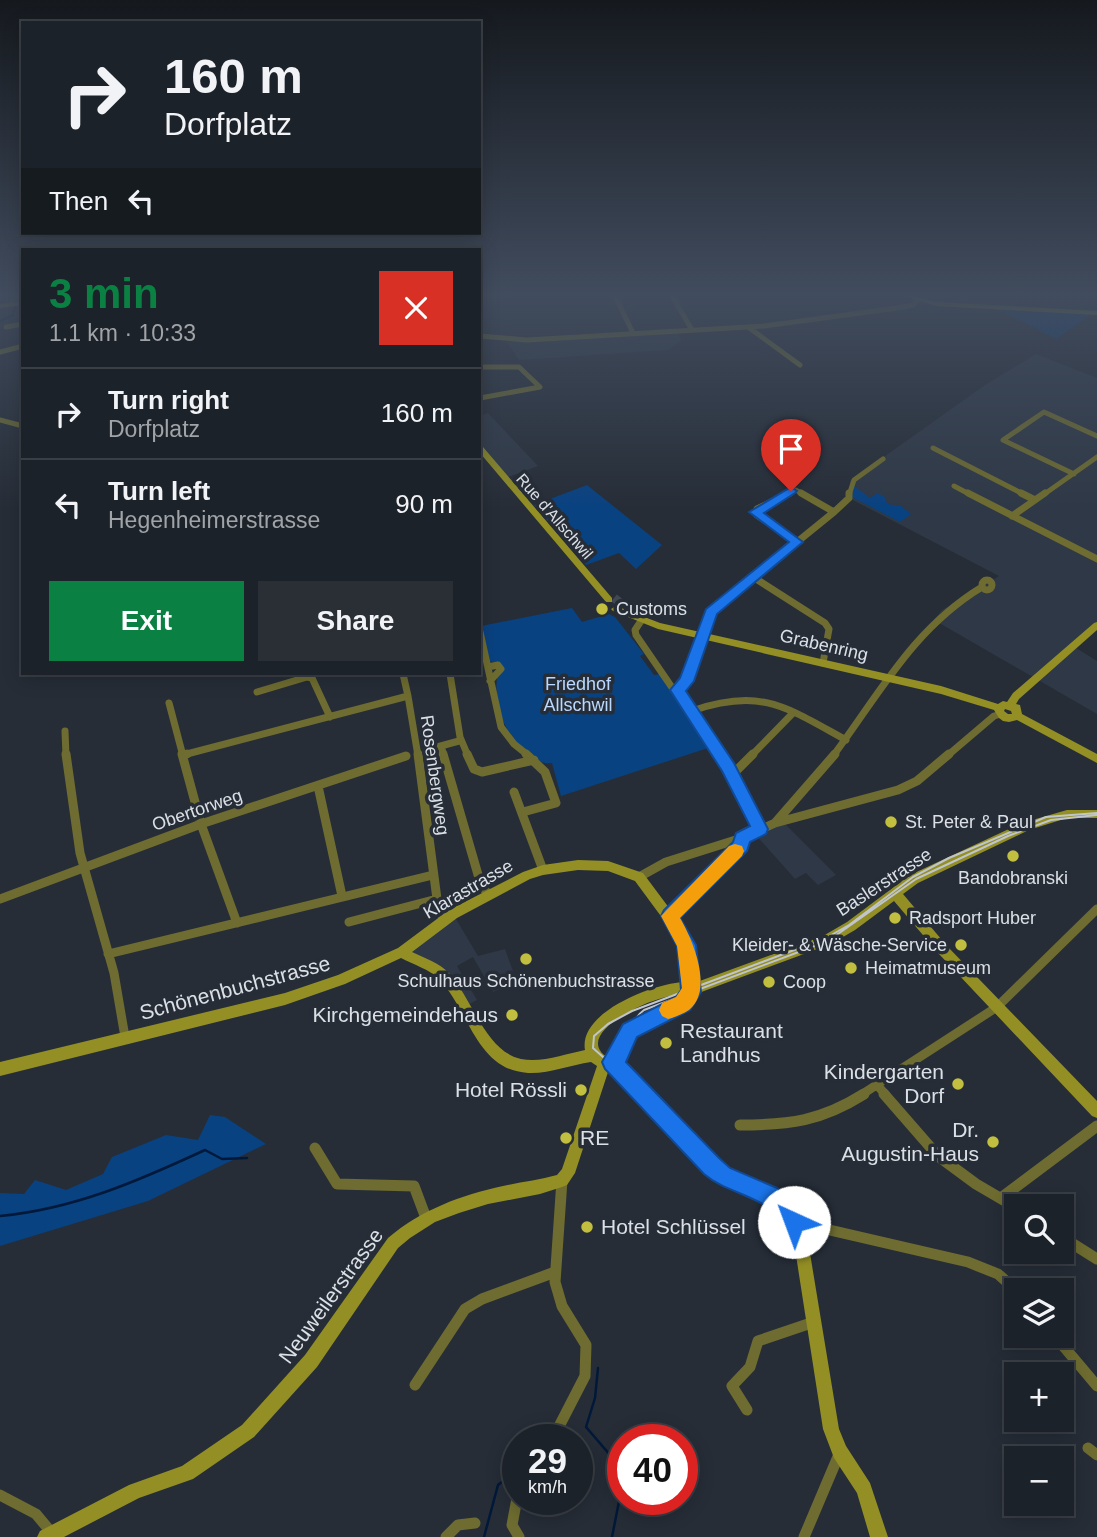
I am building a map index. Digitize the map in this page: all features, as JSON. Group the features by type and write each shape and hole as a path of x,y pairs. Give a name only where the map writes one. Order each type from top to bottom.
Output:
{"street":[{"path":"481,367 519,367 540,387 481,398"},
{"path":"1074,474 1003,440 1044,412 1097,436"},
{"path":"0,420 19,425"},
{"path":"933,447 1035,500"},
{"name":"Rue d'Allschwil","path":"481,450 609,598"},
{"path":"1012,516 1097,457"},
{"path":"677,690 686,681 711,612 834,512 849,498 851,481 883,459"},
{"path":"954,486 1097,559"},
{"path":"797,542 757,515 757,509 796,490 834,512"},
{"path":"753,578 825,622 829,629 823,663"},
{"path":"775,823 846,740 888,678 943,610 982,587"},
{"name":"Grabenring","path":"620,607 640,621 888,678 1000,711 1011,719 1017,716"},
{"path":"640,621 635,633 692,711 732,775 760,829"},
{"path":"1010,705 1016,696 1097,625"},
{"path":"481,636 501,726 514,744 545,772 556,803 523,813"},
{"path":"488,667 498,665 501,669 490,681"},
{"path":"403,675 408,696"},
{"path":"450,675 460,737 474,769 481,772 534,760"},
{"path":"257,692 307,677 312,678 330,717"},
{"name":"Rosenbergweg","path":"183,755 408,696 418,752 433,875 444,922"},
{"path":"692,711 727,700 766,701 846,740"},
{"path":"169,703 201,824 237,923"},
{"path":"402,952 441,974 456,989 485,1040 504,1059 519,1065 604,1060 619,1054 630,1030 683,1003 692,990 687,945 670,916 639,877 666,862 742,838 775,823 898,789 917,781 1000,711 1003,705 1010,705 1017,710 1017,716 1097,758"},
{"path":"732,775 793,713"},
{"path":"65,731 71,803 83,866 108,954 125,1037"},
{"path":"459,741 439,746 481,885 488,894"},
{"name":"Obertorweg","path":"0,899 201,824 406,756"},
{"path":"318,786 341,896"},
{"path":"514,792 543,870"},
{"name":"Baslerstrasse","path":"692,990 827,940 851,926 914,878 1026,826 1067,814 1097,814"},
{"path":"670,916 741,846 742,838"},
{"name":"Klarastrasse","path":"402,952 488,894 543,870 596,865 621,869 639,877"},
{"path":"108,954 433,875"},
{"path":"895,893 943,950 1096,1107"},
{"path":"349,922 437,900"},
{"path":"740,1125 785,1125 830,1114 998,1007 1097,909"},
{"name":"Schönenbuchstrasse","path":"0,1069 285,999 341,979 402,952"},
{"path":"692,990 683,987 668,989 624,1009 595,1031 590,1046 712,1166 723,1175 769,1195 783,1205 794,1222 800,1235 831,1429 840,1452 864,1489 879,1537"},
{"path":"561,1424 581,1388 586,1345 562,1306 555,1282 562,1181 568,1173 604,1060"},
{"path":"877,1085 938,1156 976,1184 1004,1200"},
{"path":"1001,1198 1097,1126"},
{"path":"315,1148 337,1184 414,1186 426,1219"},
{"name":"Neuweilerstrasse","path":"48,1535 135,1491 187,1473 248,1430 311,1361 393,1243 406,1230 426,1219 502,1194 562,1181"},
{"path":"794,1222 968,1262 998,1274 1004,1280"},
{"path":"1074,1245 1097,1259"},
{"path":"415,1385 465,1309 482,1299 555,1272"},
{"path":"747,1410 732,1386 750,1367 758,1341 814,1322"},
{"path":"1065,1348 1097,1386"},
{"path":"804,1537 840,1452"},
{"path":"0,1495 47,1522 48,1535"},
{"path":"514,1515 512,1525 519,1537"},
{"path":"446,1537 458,1525 475,1523"}],"shaded area":[{"path":"1017,366 1066,366 1097,378 1097,625 1073,646 1097,661 1097,714 934,620 942,610 999,576 849,498 850,481 985,385"},
{"path":"488,413 538,466 508,477 481,446 481,416"},
{"path":"782,821 836,875 818,885 806,873 795,879 753,832"},
{"path":"453,914 478,956 505,949 517,982 493,992 473,957 457,966 477,1000 466,1006 456,989 407,955"}],"green space":[{"path":"587,485 662,545 636,569 619,553 586,565 534,505"},
{"path":"853,485 870,498 877,493 885,497 887,504 901,506 911,514 900,522 852,497"},
{"name":"Friedhof Allschwil","path":"572,608 582,622 609,614 615,617 644,654 640,656 654,675 660,674 708,748 561,796 552,763 536,759 510,734 504,723 497,701 499,664 489,661 481,626"},
{"path":"210,1115 225,1117 266,1144 148,1201 0,1246 0,1193 24,1194 35,1180 66,1190 103,1174 112,1157 166,1135 198,1140"}],"waterway":[{"path":"0,1216 54,1207 105,1192 205,1150 222,1159 247,1158"},
{"path":"598,1368 595,1398 586,1427 607,1451"},
{"path":"484,1537 498,1485 502,1482"},
{"path":"612,1537 616,1515"}],"tunnel":[{"path":"614,598 623,605"}],"tram line":[{"path":"1097,813 1046,817 949,858 913,877 849,925 826,938 632,1011 608,1024 594,1036 593,1048 603,1057 617,1056 635,1020 644,1010 828,941 916,879 1008,836 1051,820 1097,815"}],"slow traffic":[{"path":"668,1010 683,1003 692,990 687,945 670,916 735,851"}],"place":[{"name":"Customs","path":"602,609"},
{"name":"St. Peter & Paul","path":"891,822"},
{"name":"Bandobranski","path":"1013,856"},
{"name":"Radsport Huber","path":"895,918"},
{"name":"Kleider- & Wäsche-Service","path":"961,945"},
{"name":"Schulhaus Schönenbuchstrasse","path":"526,959"},
{"name":"Heimatmuseum","path":"851,968"},
{"name":"Coop","path":"769,982"},
{"name":"Kirchgemeindehaus","path":"512,1015"},
{"name":"Restaurant Landhus","path":"666,1043"},
{"name":"Kindergarten Dorf","path":"958,1084"},
{"name":"Hotel Rössli","path":"581,1090"},
{"name":"RE","path":"566,1138"},
{"name":"Dr. Augustin-Haus","path":"993,1142"},
{"name":"Hotel Schlüssel","path":"587,1227"}],"route":[{"path":"791,491 755,512 797,542 711,612 686,681 677,690 728,767 760,829 742,838 741,846 670,916 687,945 691,992 683,1003 630,1030 617,1058 612,1062 712,1166 723,1175 769,1195 783,1205 794,1222"}]}
